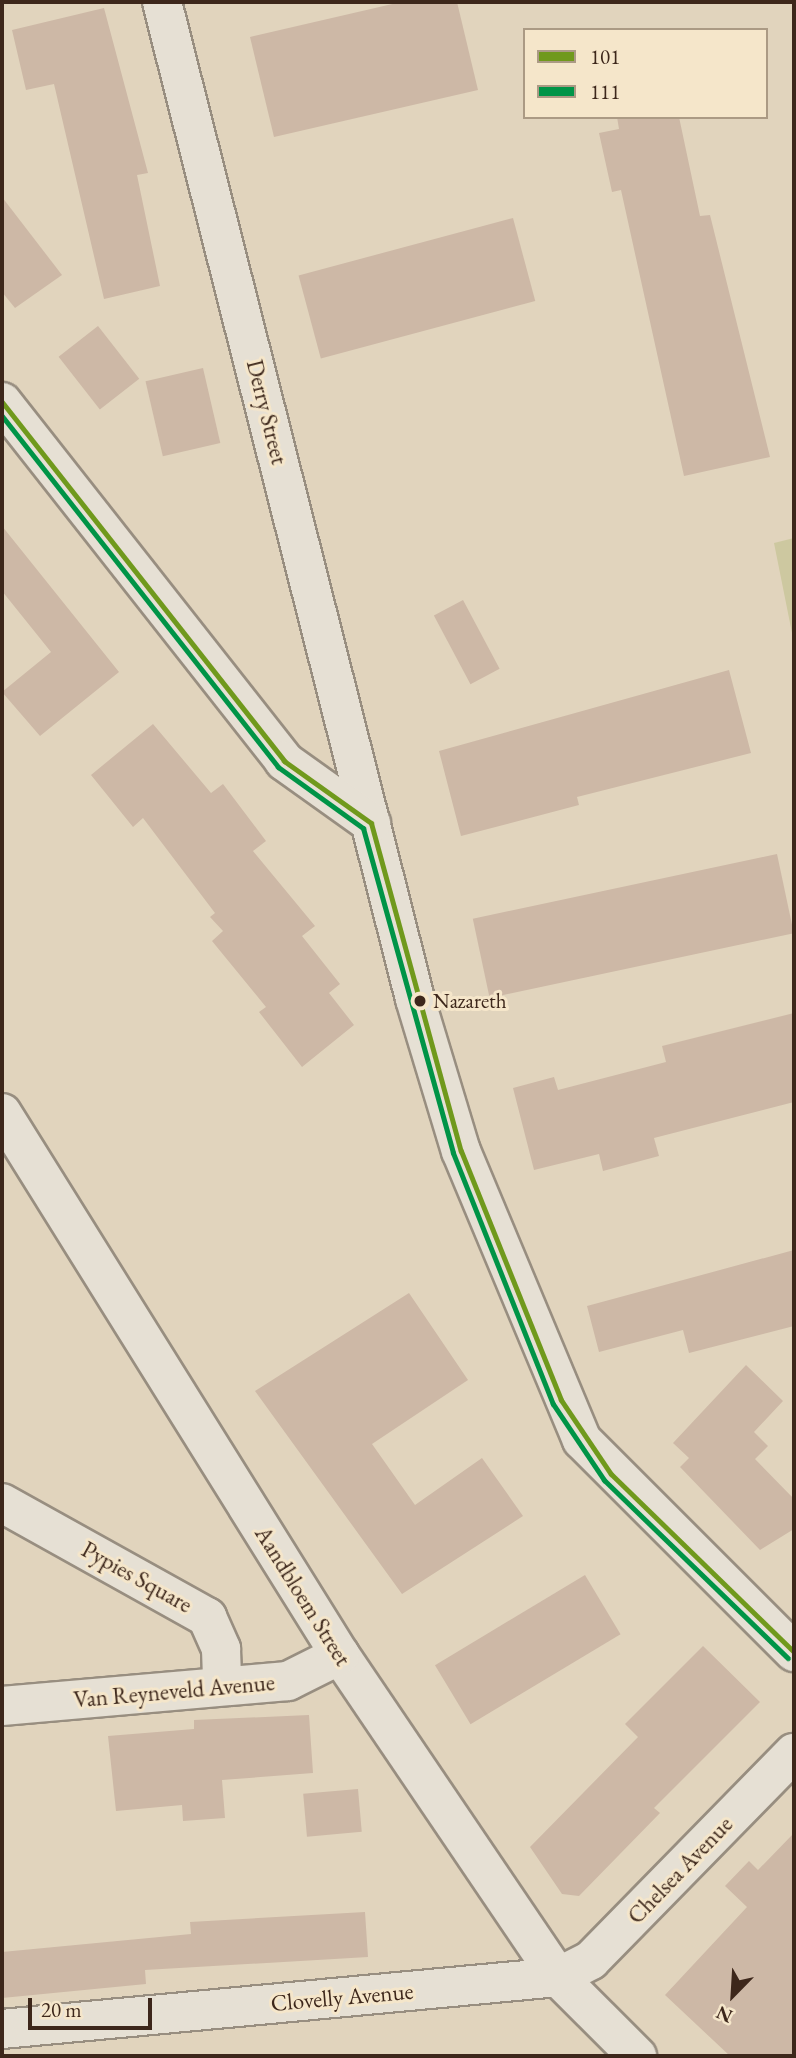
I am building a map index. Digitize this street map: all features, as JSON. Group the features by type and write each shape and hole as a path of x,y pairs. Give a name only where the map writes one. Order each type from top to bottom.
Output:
{"street":[{"name":"Derry Street","path":"162,2 371,823 461,1151 561,1400 611,1474 794,1652"},
{"path":"2,402 284,761 371,823"},
{"name":"Aandbloem Street","path":"2,1113 340,1655 558,1977 637,2056"},
{"name":"Pypies Square","path":"2,1503 207,1617 221,1649 222,1686"},
{"name":"Van Reyneveld Avenue","path":"2,1706 297,1679 340,1655"},
{"name":"Chelsea Avenue","path":"558,1977 591,1960 794,1753"},
{"name":"Clovelly Avenue","path":"2,2029 558,1977"}],"shaded area":[{"path":"794,538 794,643 774,543"}],"building":[{"path":"401,2 457,2 478,90 274,137 250,37"},
{"path":"104,8 148,173 137,175 160,286 104,299 54,84 26,90 12,30"},
{"path":"617,119 679,119 700,216 710,215 770,457 684,476 621,190 612,192 599,133 619,129"},
{"path":"2,197 62,275 15,308 2,292"},
{"path":"513,218 535,301 321,359 299,275"},
{"path":"98,326 139,379 100,410 59,357"},
{"path":"203,368 220,443 163,456 146,381"},
{"path":"2,526 119,672 40,736 2,692 51,652 2,591"},
{"path":"463,600 500,669 470,684 434,615"},
{"path":"729,670 751,753 577,797 579,805 461,836 439,751"},
{"path":"153,724 211,793 223,784 266,841 253,851 315,926 302,936 340,984 329,993 354,1025 302,1067 259,1012 266,1007 212,941 223,931 210,917 215,913 143,818 133,827 91,775"},
{"path":"777,854 794,933 490,998 473,919"},
{"path":"794,1013 794,1102 654,1138 659,1156 603,1171 599,1154 534,1170 513,1088 554,1077 558,1090 666,1062 662,1046"},
{"path":"794,1250 794,1326 689,1353 683,1330 599,1352 587,1306"},
{"path":"409,1293 468,1380 372,1444 415,1505 482,1458 523,1516 402,1594 255,1391"},
{"path":"746,1365 783,1401 754,1432 768,1446 755,1459 794,1499 794,1529 760,1550 680,1467 689,1458 673,1443"},
{"path":"585,1575 621,1634 471,1724 435,1665"},
{"path":"703,1646 760,1702 654,1808 660,1813 579,1896 562,1894 530,1847 638,1737 625,1724"},
{"path":"309,1715 313,1773 222,1780 225,1818 183,1821 182,1805 116,1811 108,1736 194,1729 194,1720"},
{"path":"358,1789 362,1832 307,1837 303,1794"},
{"path":"794,1833 794,2056 730,2056 665,1995 747,1907 725,1886 749,1861 758,1870"},
{"path":"365,1912 368,1957 145,1970 146,1984 2,1998 2,1952 191,1934 190,1922"}],"transit line":[{"name":"101","path":"2,402 284,761 371,823 461,1151 561,1400 611,1474 794,1652"},
{"name":"111","path":"2,416 278,767 363,828 453,1153 553,1404 604,1480 788,1658"}],"place":[{"name":"Nazareth","path":"420,1001"}]}
